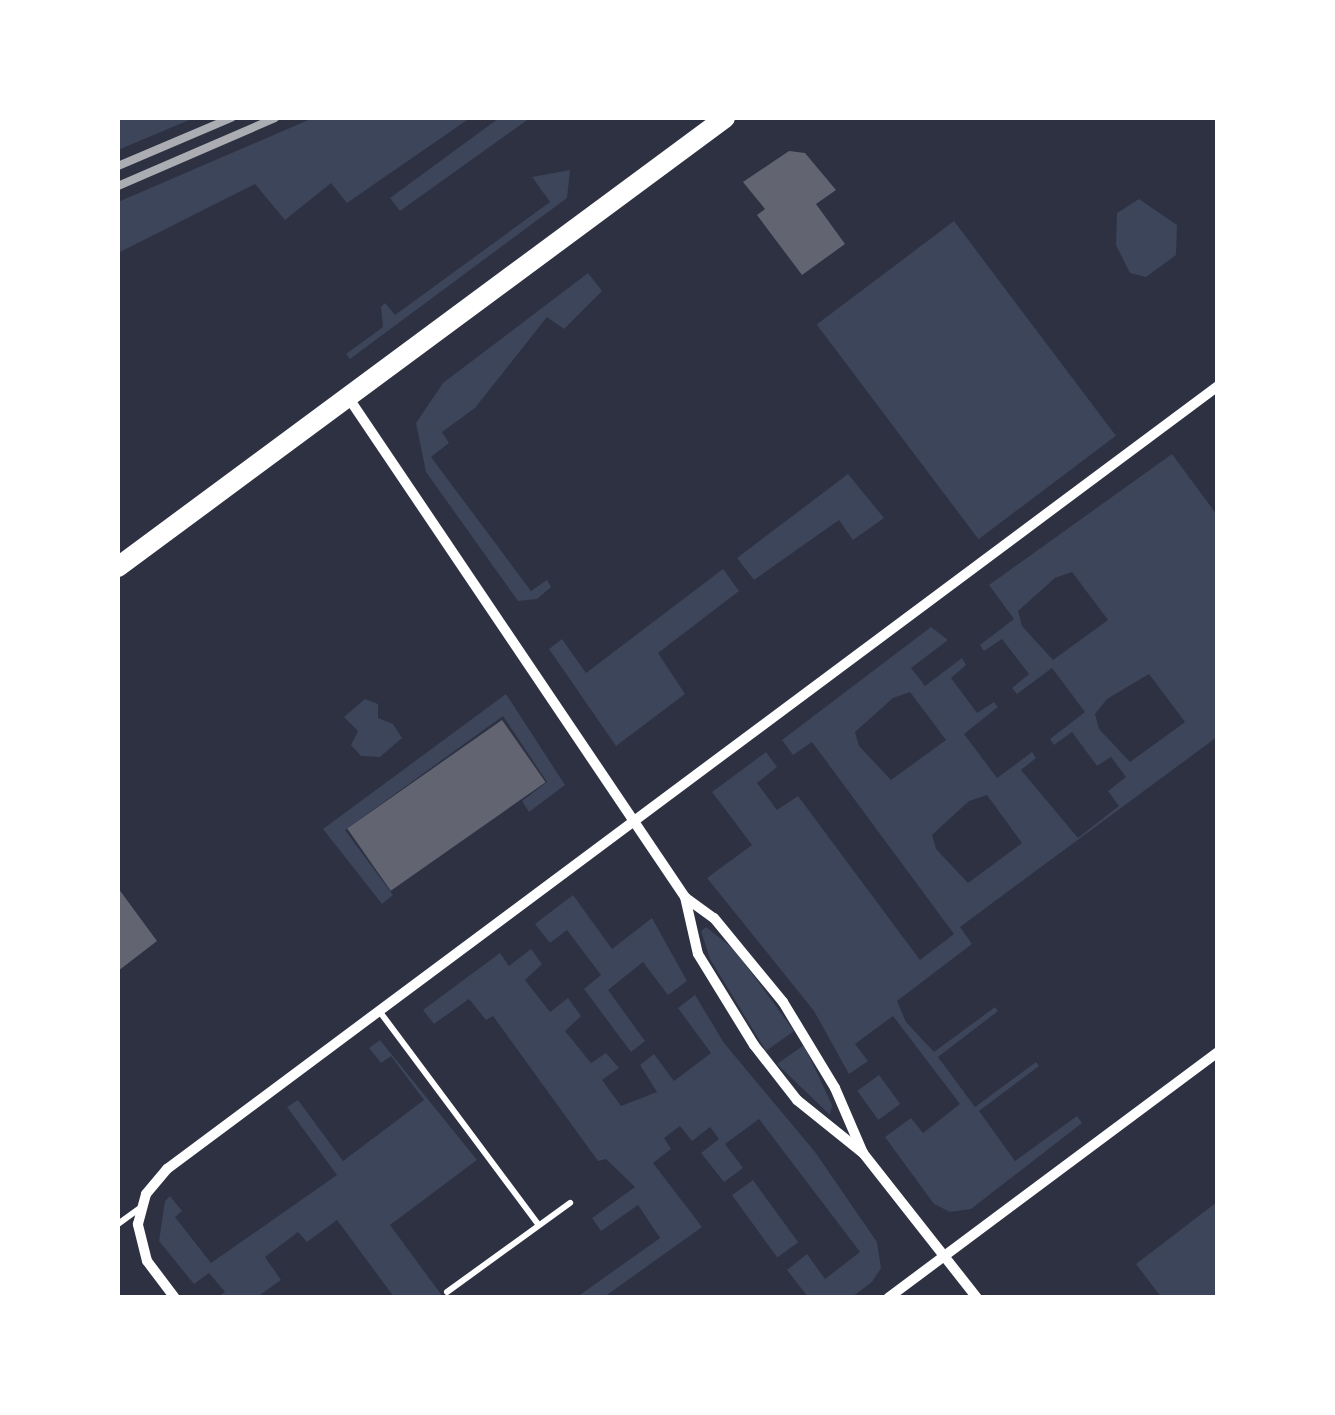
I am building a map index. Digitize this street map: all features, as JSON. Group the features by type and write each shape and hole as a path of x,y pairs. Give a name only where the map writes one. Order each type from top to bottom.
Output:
{"main road":[{"path":"118,567 350,400 725,118"}],"street":[{"path":"175,1298 144,1251 140,1208 168,1169 1218,386"},
{"path":"350,400 464,576 635,818 685,897 698,954 754,1045 798,1100 863,1154"},
{"path":"685,897 714,918 783,1002 836,1088 863,1154 937,1255 977,1298"},
{"path":"888,1298 937,1255 1218,1052"}],"lane":[{"path":"380,1012 538,1224"},
{"path":"447,1292 570,1202"},
{"path":"118,1224 140,1208"}],"shaded area":[{"path":"118,118 194,118 118,150"},
{"path":"313,118 470,118 347,203 331,183 285,220 255,184 118,253 118,202"},
{"path":"499,118 530,118 400,211 390,198"},
{"path":"570,170 567,198 350,359 346,354 383,327 381,307 385,303 395,315 550,202 532,177"},
{"path":"1139,199 1177,225 1176,255 1146,277 1130,273 1116,245 1117,213"},
{"path":"954,221 1116,436 979,539 817,325"},
{"path":"588,273 602,291 564,329 547,317 475,408 442,432 449,443 431,457 531,591 547,580 551,587 537,599 518,601 426,472 416,423 443,383"},
{"path":"1172,454 1217,515 1217,737 960,927 972,944 897,1001 906,1022 934,1052 995,1007 998,1011 938,1057 975,1107 1036,1062 1039,1066 979,1111 1015,1161 1077,1116 1082,1123 971,1209 950,1212 934,1204 885,1137 911,1118 923,1133 960,1104 893,1016 855,1044 868,1061 849,1074 814,1011 707,878 752,845 712,792 766,752 777,767 757,783 777,810 798,796 920,960 954,934 812,742 793,755 782,740 931,627 948,640 911,668 925,686 962,658 966,665 951,678 977,713 994,702 998,707 964,734 997,778 1032,752 1036,758 1021,770 1078,838 1119,806 1108,791 1126,777 1111,757 1097,766 1072,732 1054,745 1050,739 1085,712 1052,668 1017,694 1012,688 1029,674 1002,639 984,651 980,645 1014,619 989,585","holes":["1072,572 1108,620 1053,660 1022,626 1018,611 1055,578","1149,674 1185,722 1130,762 1099,729 1095,714 1107,699","910,692 946,740 891,780 859,746 855,732 893,698","987,795 1022,843 968,883 936,849 932,835 969,801"]},
{"path":"848,474 884,518 853,540 839,520 754,580 737,558"},
{"path":"723,569 739,591 658,653 685,694 616,746 549,649 562,639 586,673"},
{"path":"506,694 565,785 529,812 522,801 547,782 503,716 345,830 393,895 382,904 323,829"},
{"path":"365,699 378,704 378,718 393,724 402,738 380,757 361,756 351,745 358,731 344,717"},
{"path":"573,895 612,949 652,918 687,981 668,995 643,962 608,990 645,1041 631,1052 584,989 601,975 567,930 550,943 535,924"},
{"path":"706,927 735,950 794,1031 766,1051 710,959 701,931"},
{"path":"531,949 542,964 525,980 550,1012 568,998 581,1016 565,1031 591,1063 606,1053 619,1068 602,1080 621,1106 657,1092 640,1065 654,1054 674,1081 711,1053 678,1008 695,995 724,1043 815,1152 877,1242 881,1268 872,1282 852,1297 808,1297 787,1270 807,1254 825,1279 860,1252 759,1119 725,1144 743,1168 724,1182 701,1153 719,1139 710,1127 692,1141 680,1126 664,1138 671,1149 653,1163 702,1227 604,1297 577,1297 660,1238 638,1205 601,1231 592,1218 635,1187 606,1159 598,1161 493,1016 486,1020 469,999 434,1024 423,1010 500,953 509,966"},
{"path":"380,1040 477,1160 390,1225 443,1297 394,1297 337,1220 307,1242 298,1232 265,1257 281,1280 257,1297 218,1297 225,1292 209,1273 194,1284 159,1241 165,1201 170,1196 182,1211 175,1217 211,1263 337,1175 287,1107 298,1100 343,1161 424,1100 391,1056 381,1063 369,1048"},
{"path":"804,1045 832,1105 830,1115 777,1064"},
{"path":"879,1075 900,1104 878,1120 857,1091"},
{"path":"753,1180 798,1242 777,1258 732,1195"},
{"path":"1217,1202 1217,1297 1161,1297 1136,1264"}],"building":[{"path":"789,151 805,153 836,190 816,204 845,244 802,275 757,215 765,209 743,182"},
{"path":"502,720 546,782 391,891 347,828"},
{"path":"118,888 157,941 118,971"}],"railway":[{"path":"118,166 231,118"},
{"path":"118,186 275,118"}]}
